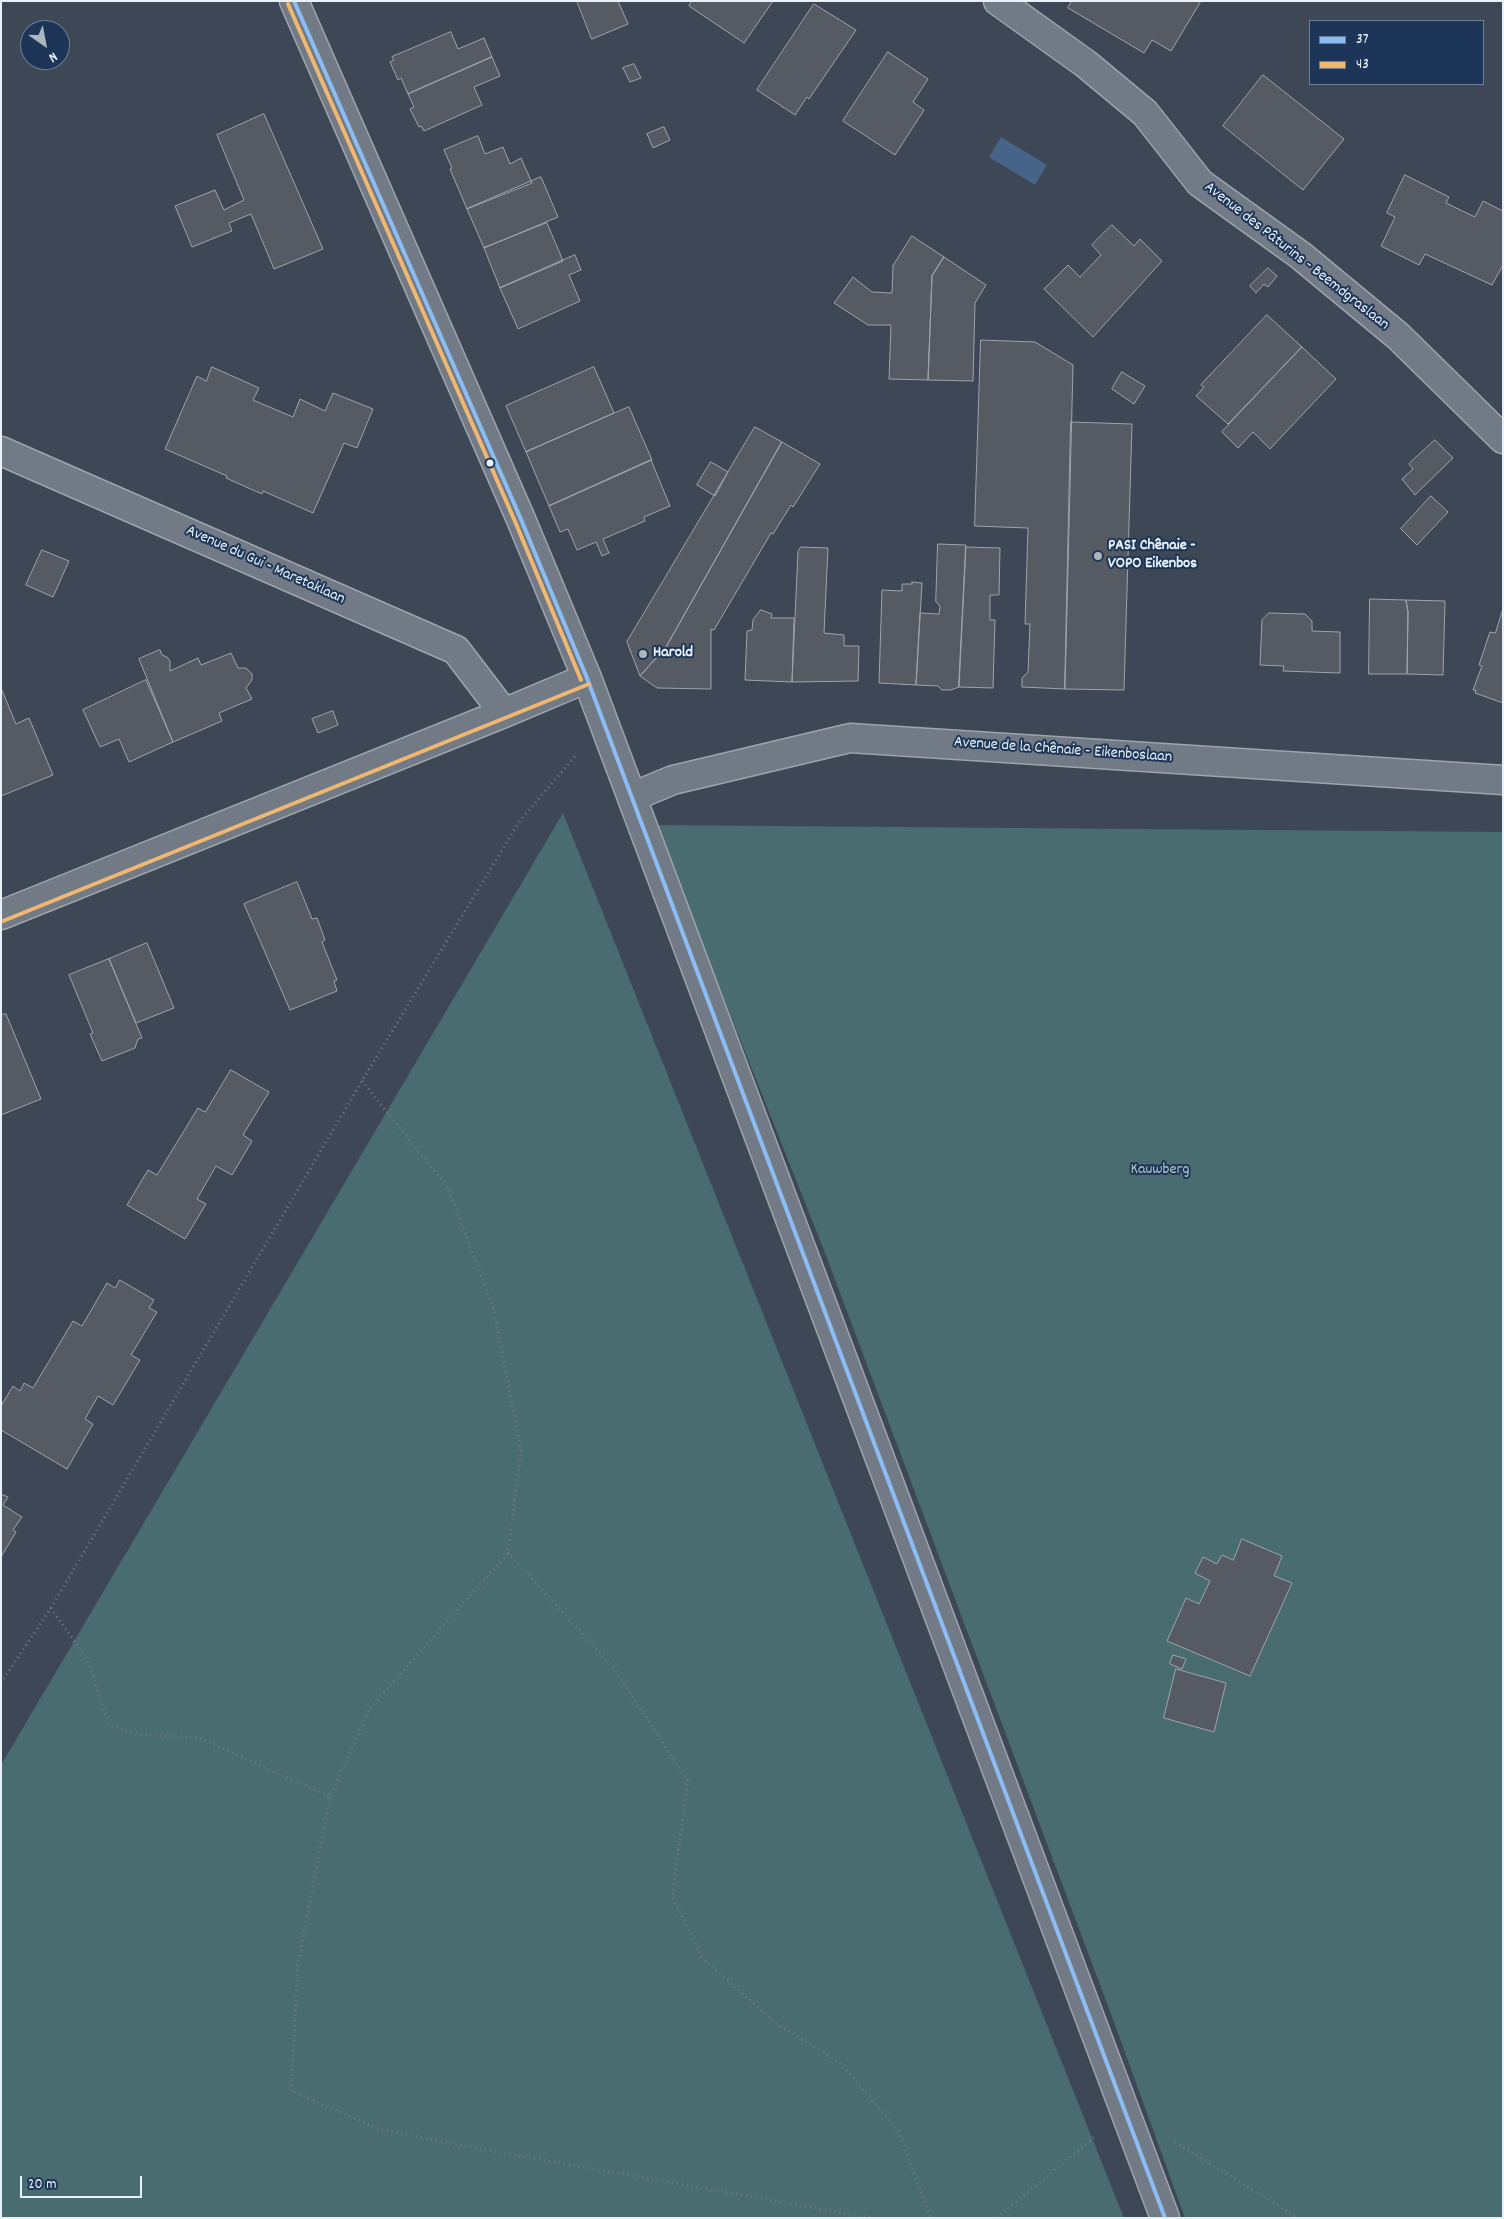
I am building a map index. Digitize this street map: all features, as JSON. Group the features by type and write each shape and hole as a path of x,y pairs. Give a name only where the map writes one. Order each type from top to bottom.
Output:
{"street":[{"path":"294,1 520,517 587,678 1165,2218"},
{"name":"Avenue des Pâturins - Beemdgraslaan","path":"998,1 1086,64 1145,113 1200,183 1300,255 1398,336 1503,439"},
{"name":"Avenue du Gui - Maretaklaan","path":"1,451 456,650 504,714"},
{"path":"1,915 504,714 587,678"},
{"name":"Avenue de la Chênaie - Eikenboslaan","path":"632,797 673,780 850,738 1503,780"}],"path":[{"path":"1,1683 51,1608 362,1081 519,822 576,754 610,738"},
{"path":"362,1081 448,1188 493,1307 521,1450 508,1553 371,1708 330,1797 298,1964 291,2091 379,2129 484,2150 872,2218"},
{"path":"508,1553 614,1666 688,1781 672,1897 703,1959 776,2023 840,2063 899,2132 931,2218"},
{"path":"51,1608 88,1661 109,1725 139,1735 197,1737 330,1797"},
{"path":"997,2218 1093,2137 1132,2129 1164,2136 1298,2218"}],"green space":[{"path":"563,813 1124,2218 1,2218 1,1765"},
{"name":"Kauwberg","path":"655,825 1503,832 1503,2218 1185,2218 1111,2014 825,1253"}],"water":[{"path":"1001,137 1047,165 1035,185 989,157"}],"building":[{"path":"577,1 618,1 628,24 592,39"},
{"path":"692,1 773,1 744,43 689,6"},
{"path":"1072,1 1201,1 1171,51 1152,40 1144,53 1068,8"},
{"path":"814,4 856,30 809,99 807,97 795,115 757,90"},
{"path":"451,32 458,49 484,38 492,57 408,94 401,78 398,80 390,62 394,60 392,57"},
{"path":"888,52 928,79 913,102 924,110 895,155 843,121"},
{"path":"492,57 500,76 474,87 482,105 424,131 421,126 419,127 410,109 414,107 408,94"},
{"path":"634,64 641,78 630,82 623,68"},
{"path":"1263,75 1344,139 1303,190 1223,126"},
{"path":"264,114 323,249 274,269 251,214 229,223 232,231 192,247 175,206 215,190 224,210 244,200 217,135"},
{"path":"664,127 670,140 653,148 647,134"},
{"path":"478,136 485,154 503,147 510,164 521,158 532,183 467,209 444,150"},
{"path":"1405,175 1449,197 1446,203 1475,217 1483,201 1503,211 1503,265 1492,285 1425,254 1419,265 1381,246 1395,217 1387,213"},
{"path":"541,177 558,217 484,248 467,209"},
{"path":"547,223 563,261 500,288 484,248"},
{"path":"1112,225 1134,246 1140,239 1162,261 1093,337 1044,289 1068,265 1080,277 1101,255 1092,245"},
{"path":"912,236 944,257 932,276 928,380 889,379 891,325 868,325 834,303 853,277 872,292 892,293 893,266"},
{"path":"575,255 581,270 569,275 580,301 518,329 500,288"},
{"path":"944,257 986,285 975,303 973,381 928,380 932,276"},
{"path":"1268,268 1277,276 1268,287 1264,284 1256,293 1250,286"},
{"path":"1267,315 1302,347 1228,424 1196,396 1204,387 1201,385"},
{"path":"981,340 1035,342 1073,365 1065,689 1022,687 1022,678 1028,672 1030,624 1025,624 1028,528 975,526"},
{"path":"1302,347 1336,379 1270,449 1253,432 1238,448 1222,432"},
{"path":"212,367 259,388 253,400 293,417 300,399 325,411 333,393 373,409 357,448 344,443 313,513 263,491 262,494 226,478 227,476 165,449 197,376 206,381"},
{"path":"594,367 614,413 526,452 506,406"},
{"path":"1122,372 1145,386 1134,404 1112,389"},
{"path":"629,407 652,460 549,506 526,452"},
{"name":"PASI Chênaie - VOPO Eikenbos","path":"1071,422 1132,424 1124,690 1065,689"},
{"path":"755,427 782,442 666,647 640,676 627,642"},
{"path":"1435,440 1453,458 1415,495 1402,479 1413,469 1409,464"},
{"path":"782,442 820,464 793,507 791,505 773,534 771,533 714,630 711,629 711,689 657,688 640,676 666,647"},
{"path":"651,460 670,506 644,517 645,521 603,539 609,553 602,556 596,542 577,550 568,529 560,532 549,506"},
{"path":"711,462 728,472 715,496 697,485"},
{"path":"1431,496 1448,512 1417,545 1401,529"},
{"path":"938,544 966,545 959,687 951,690 942,690 938,686 916,685 920,613 939,614 940,606 936,602"},
{"path":"801,547 828,548 824,633 844,635 844,646 859,646 858,681 792,682 798,552"},
{"path":"966,547 1000,548 999,595 990,595 990,620 995,620 993,688 959,687"},
{"path":"42,550 69,561 53,597 26,585"},
{"path":"912,582 922,583 916,685 879,683 882,590 902,591 902,584 912,584"},
{"path":"1370,599 1406,600 1408,612 1407,674 1369,674"},
{"path":"1406,600 1445,601 1443,675 1407,674 1408,612"},
{"path":"1503,609 1503,703 1475,693 1476,690 1473,690 1482,666 1479,665 1490,632 1495,633"},
{"path":"761,610 772,614 771,618 794,618 792,682 745,680 747,631 752,630 753,620"},
{"path":"1269,613 1305,614 1312,621 1312,631 1340,632 1340,673 1283,671 1284,666 1260,665 1262,620"},
{"path":"160,650 162,655 170,661 170,671 198,658 201,665 231,653 238,668 246,668 252,674 252,680 246,688 252,699 219,713 222,721 173,742 139,659"},
{"path":"146,680 173,742 129,762 119,739 100,747 83,710"},
{"path":"1,688 16,724 29,718 53,775 1,796"},
{"path":"333,711 338,725 318,733 312,719"},
{"path":"297,882 312,919 317,918 325,940 322,942 337,980 334,981 337,991 290,1010 244,904"},
{"path":"147,943 174,1008 136,1023 109,959"},
{"path":"109,959 142,1038 138,1039 135,1048 102,1061 90,1034 93,1033 69,975"},
{"path":"6,1014 41,1099 1,1115 1,1015"},
{"path":"231,1070 269,1092 243,1135 252,1141 232,1175 216,1166 197,1199 206,1204 185,1239 127,1205 148,1170 157,1175 198,1108 205,1112"},
{"path":"120,1280 154,1300 149,1308 157,1312 131,1355 140,1360 113,1405 98,1396 85,1419 93,1424 67,1469 1,1430 1,1406 13,1386 20,1391 24,1383 33,1388 73,1321 82,1326 107,1283 115,1288"},
{"path":"1,1494 8,1497 3,1505 22,1517 13,1530 16,1532 1,1557"},
{"path":"1242,1539 1282,1556 1274,1576 1292,1583 1250,1676 1167,1641 1186,1598 1199,1604 1210,1581 1195,1573 1203,1557 1217,1564 1222,1555 1233,1560"},
{"path":"1173,1655 1186,1659 1182,1669 1170,1664"},
{"path":"1176,1669 1226,1683 1214,1732 1164,1718"}],"transit line":[{"name":"37","path":"294,1 520,517 587,678 1165,2218"},
{"name":"43","path":"288,4 514,519 581,680"},
{"name":"43","path":"3,921 589,684"}],"place":[{"name":"PASI Chênaie - VOPO Eikenbos","path":"1098,556"},
{"name":"Harold","path":"643,654"}]}
